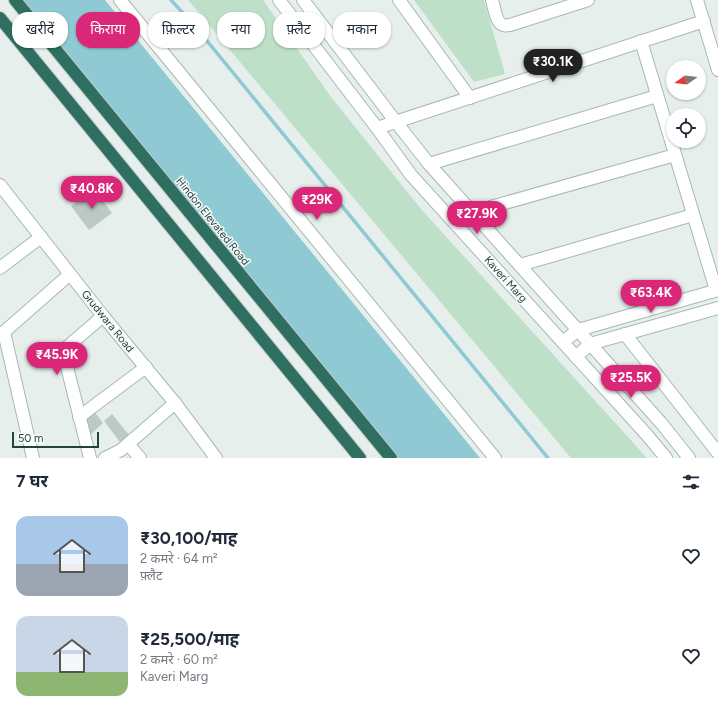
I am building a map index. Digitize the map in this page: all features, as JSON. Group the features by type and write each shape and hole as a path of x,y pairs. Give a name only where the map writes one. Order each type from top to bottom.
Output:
{"highway":[{"name":"Hindon Elevated Road","path":"15,0 391,458"},
{"path":"0,18 360,458"}],"street":[{"path":"120,0 495,458"},
{"name":"Kaveri Marg","path":"279,0 411,175 647,435 666,458"},
{"name":"Kaveri Marg","path":"303,0 429,164 662,424 689,458"},
{"path":"399,0 470,98"},
{"path":"492,0 500,23 503,25 510,25 588,0"},
{"path":"697,0 718,70"},
{"path":"377,128 704,21"},
{"path":"563,342 578,330 717,290 641,41"},
{"path":"429,164 658,96"},
{"path":"473,212 675,155"},
{"name":"Grudwara Road","path":"0,184 103,316 175,403 216,458"},
{"path":"520,265 693,215"},
{"path":"0,268 41,237"},
{"path":"33,458 2,333 70,274"},
{"path":"576,357 590,344 716,311"},
{"path":"90,458 64,355 66,348 103,316"},
{"path":"624,334 718,453"},
{"path":"79,417 146,368"},
{"path":"105,458 121,450 175,403"},
{"path":"128,444 139,457"}],"green space":[{"path":"188,0 263,0 273,14 273,48 297,48 331,97 421,209 647,458 571,458 228,48 265,48 265,12 217,12 217,35 209,25 209,12 198,12"},
{"path":"414,0 484,0 505,74 474,82"}],"water":[{"path":"9,0 105,0 115,12 76,12 76,48 140,48 140,43 480,458 383,458 48,48 68,48 68,12 19,12"}],"building":[{"path":"94,189 112,213 89,230 71,206"},
{"path":"94,411 103,423 88,437 81,420"},
{"path":"112,414 129,435 120,442 104,421"}],"waterway":[{"path":"171,0 194,25 548,458"}]}
